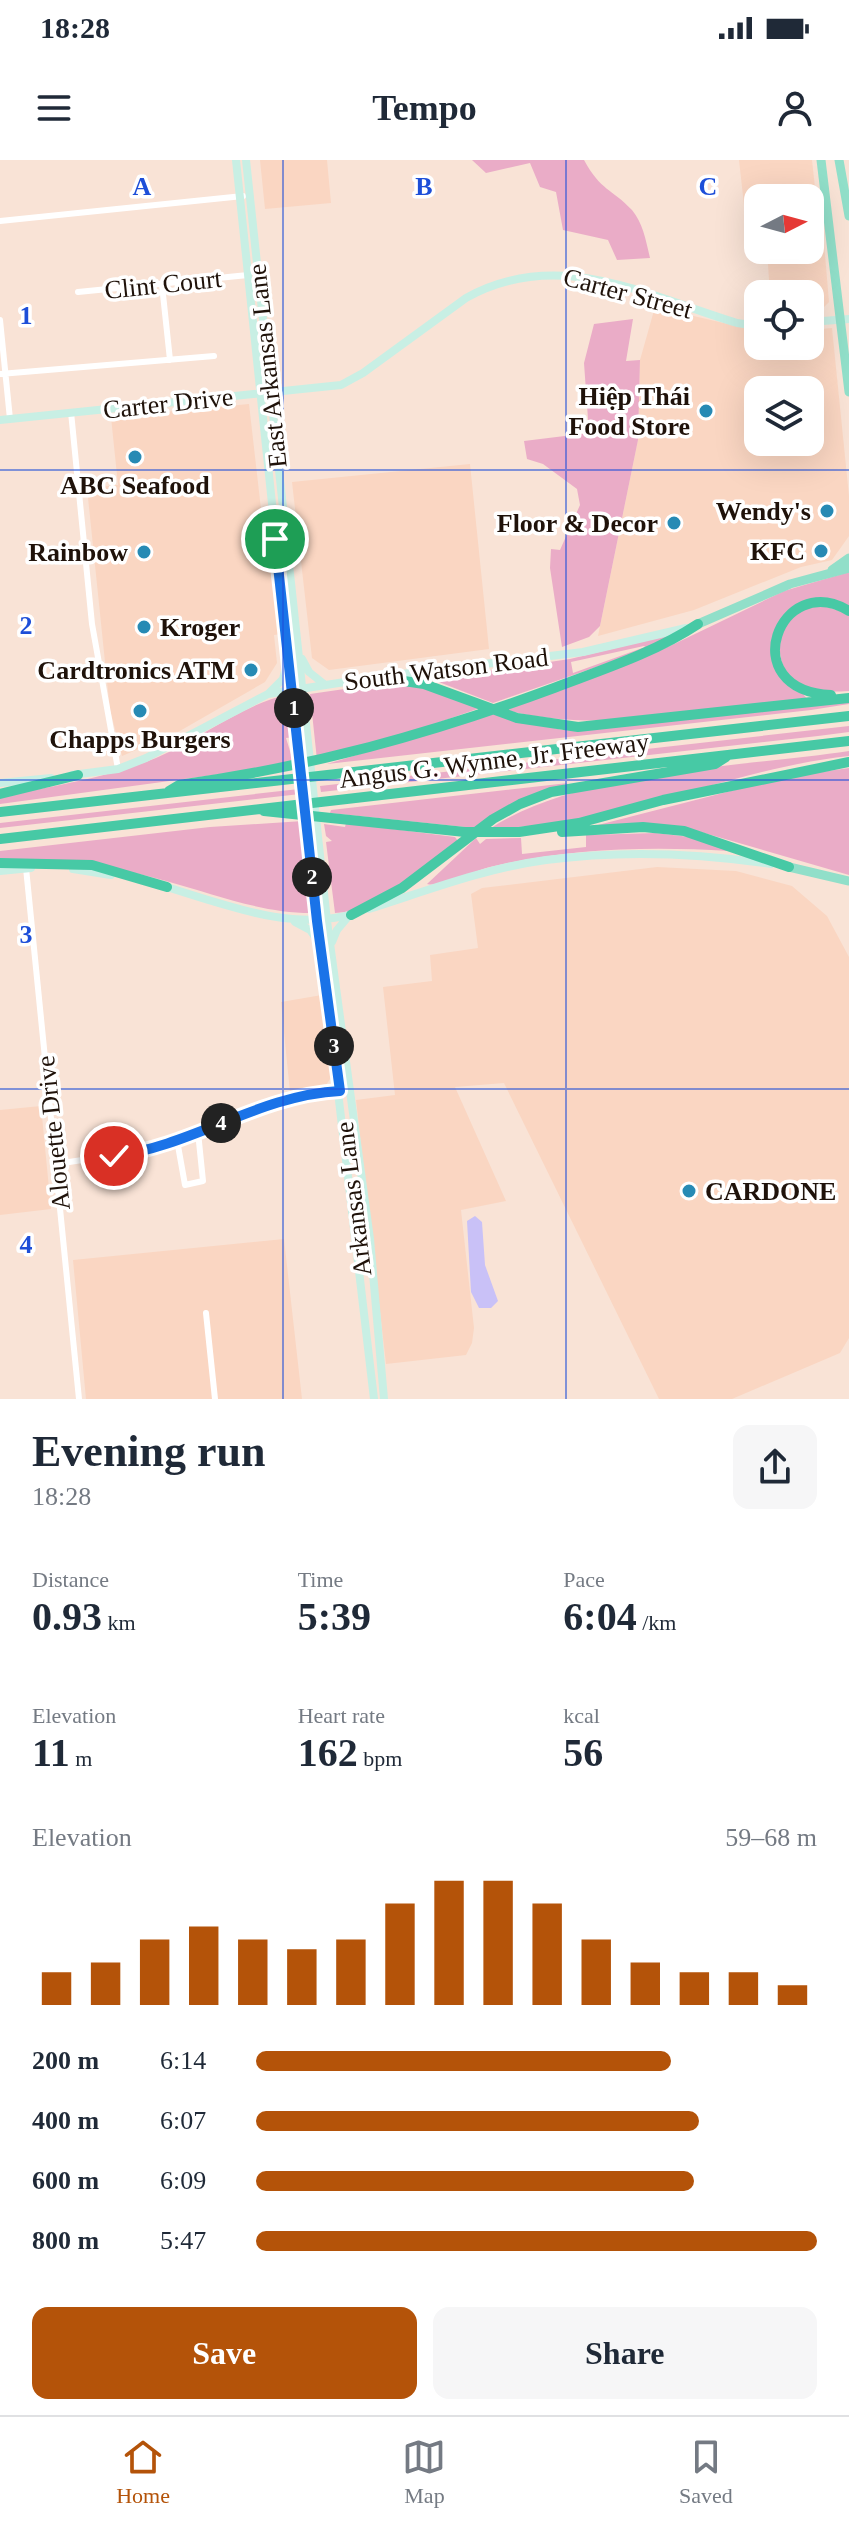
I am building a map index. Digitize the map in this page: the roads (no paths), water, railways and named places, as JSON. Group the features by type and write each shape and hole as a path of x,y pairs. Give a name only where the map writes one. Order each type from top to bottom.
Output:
{"highway":[{"path":"849,611 821,602 794,610 780,626 775,656 783,674 801,690 849,697"},
{"path":"162,795 179,785 323,762 459,723 663,645 698,624"},
{"path":"377,677 424,684 517,718 578,727 849,697"},
{"name":"Angus G. Wynne, Jr. Freeway","path":"0,812 849,716"},
{"name":"Angus G. Wynne, Jr. Freeway","path":"0,839 849,741"},
{"path":"351,915 402,888 493,819 520,804 551,792 715,764 728,755"},
{"path":"540,830 663,800 849,762"},
{"path":"0,794 78,775"},
{"path":"259,809 276,815 353,818 497,833 643,827 684,831 789,867"},
{"path":"0,863 92,865 167,887"}],"main road":[{"name":"East Arkansas Lane","path":"236,160 245,196 297,742 323,952"},
{"name":"East Arkansas Lane","path":"246,160 248,275 298,648 344,1091 370,1239"},
{"path":"821,160 845,320 849,391"},
{"path":"839,160 849,216"},
{"name":"Carter Street","path":"497,283 527,275 568,273 744,324"},
{"name":"Carter Drive","path":"5,420 265,394 348,382 466,298 497,283"},
{"path":"824,321 845,320"},
{"path":"825,574 849,558"},
{"name":"South Watson Road","path":"0,783 118,769 146,758 268,694 324,684 583,652 698,624 790,584 849,568"},
{"path":"298,648 306,668 324,684"},
{"path":"268,694 283,679 288,654"},
{"path":"0,871 26,868 82,870 167,887 291,920 317,921 351,915 442,886 546,860 704,854 789,867 849,881"},
{"path":"332,955 334,935 351,915"},
{"path":"291,920 310,930 323,952"},
{"name":"Arkansas Lane","path":"323,952 344,1091 374,1399"},
{"name":"Arkansas Lane","path":"370,1239 384,1399"}],"street":[{"path":"0,221 245,196"},
{"name":"Clint Court","path":"78,292 248,275"},
{"path":"162,285 170,360"},
{"path":"0,320 5,420"},
{"path":"3,374 214,356"},
{"path":"71,412 92,624 118,769"},
{"name":"Alouette Drive","path":"26,868 79,1399"},
{"path":"56,1164 134,1153 177,1140 263,1105 344,1091"},
{"path":"177,1140 185,1185 203,1181 198,1132"},
{"path":"206,1313 215,1399"}],"place":[{"name":"Hiệp Thái Food Store","path":"706,411"},
{"name":"ABC Seafood","path":"135,457"},
{"name":"Wendy's","path":"827,511"},
{"name":"Floor & Decor","path":"674,523"},
{"name":"KFC","path":"821,551"},
{"name":"Rainbow","path":"144,552"},
{"name":"Kroger","path":"144,627"},
{"name":"Cardtronics ATM","path":"251,670"},
{"name":"Chapps Burgers","path":"140,711"},
{"name":"CARDONE","path":"689,1191"}]}
